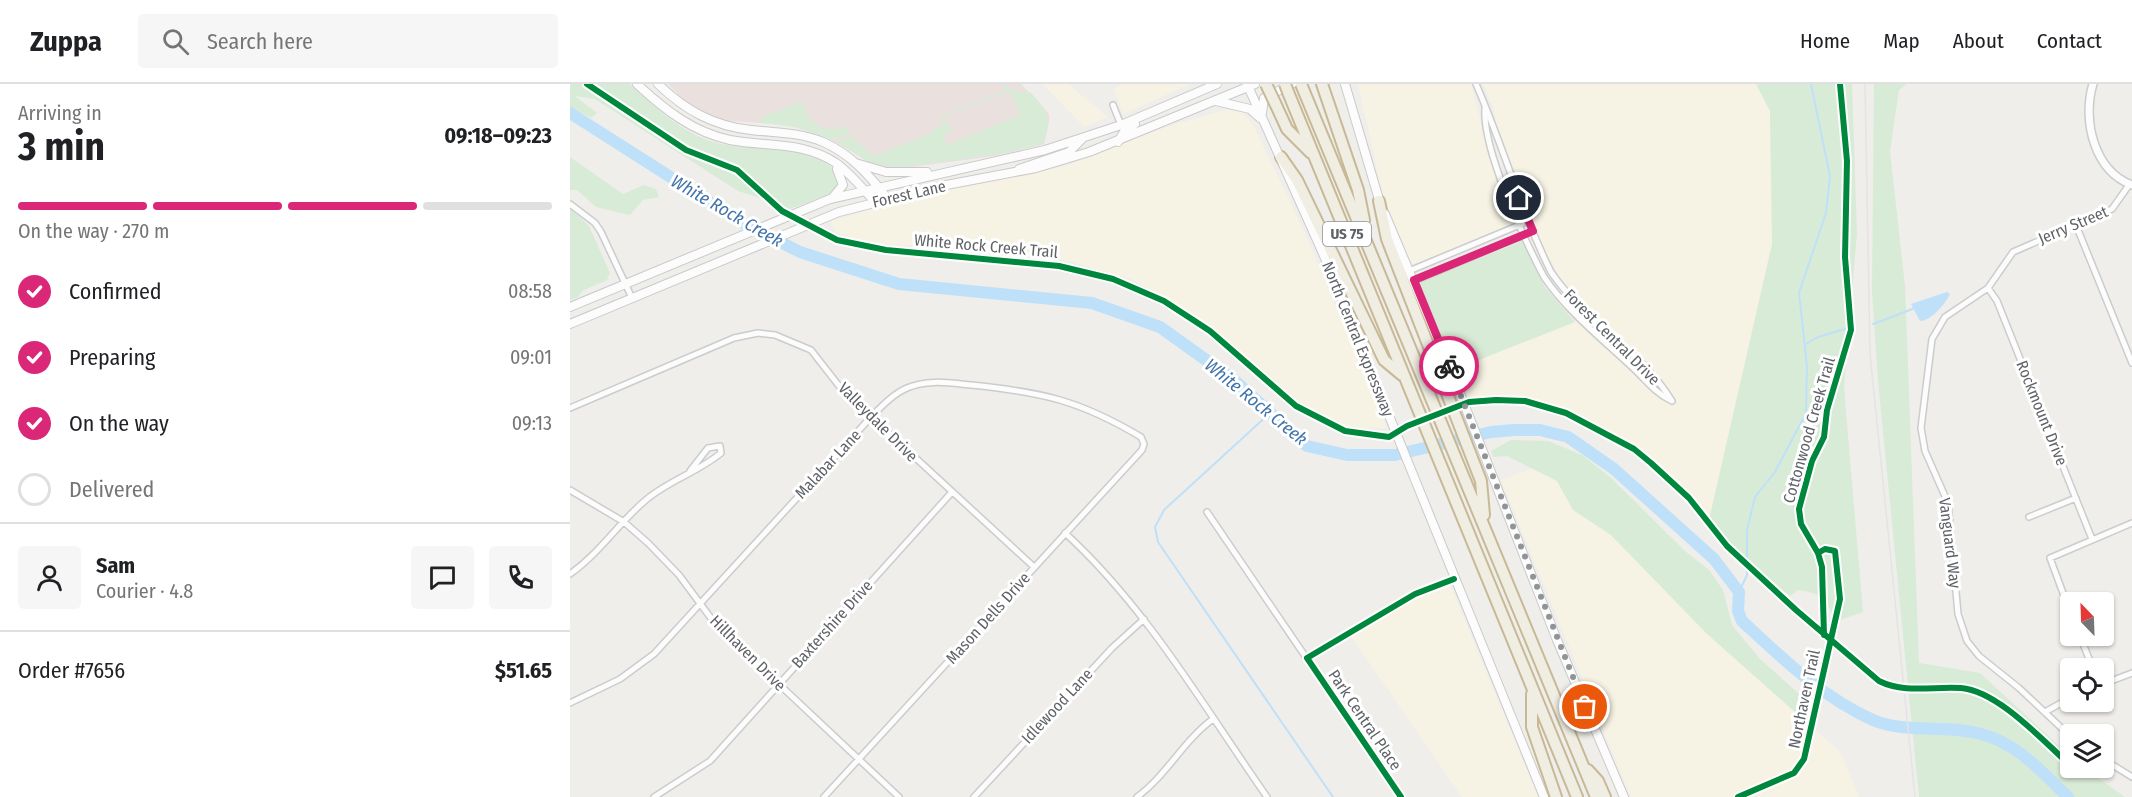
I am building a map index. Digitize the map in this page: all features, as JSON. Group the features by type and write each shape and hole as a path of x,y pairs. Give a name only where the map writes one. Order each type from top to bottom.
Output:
{"highway":[{"path":"1266,84 1287,129 1315,156"},
{"name":"US 75","path":"1294,86 1369,244 1596,797"},
{"name":"North Central Expressway","path":"1294,86 1315,156 1577,797"},
{"path":"1322,86 1358,190 1369,244"},
{"path":"1281,157 1297,180 1384,360 1405,377"},
{"path":"1379,201 1387,239 1453,392 1481,481 1485,528"},
{"path":"1532,688 1532,726 1556,797"},
{"path":"1582,762 1598,781 1605,797"}],"main road":[{"path":"638,84 671,113 693,127 713,135 751,143 783,144 836,163 875,202"},
{"path":"658,84 680,104 714,123 751,130 784,131 802,135 822,142 858,163 885,172 943,172"},
{"name":"Forest Lane","path":"570,307 830,199 1045,150 1108,130 1217,84"},
{"path":"1345,84 1379,201 1414,280 1453,392 1485,460 1553,632 1624,797"},
{"name":"Forest Lane","path":"570,324 839,212 888,199 1010,174 1118,142 1250,85"},
{"name":"North Central Expressway","path":"1250,85 1262,120 1281,157 1390,418 1544,797"},
{"path":"1262,120 1261,107 1264,98 1294,86"},
{"path":"1215,101 1250,109 1262,120"},
{"path":"1108,130 1118,142 1125,130 1151,113"},
{"path":"751,130 751,143"},
{"path":"1010,174 1033,162 1069,152 1083,138"},
{"path":"819,155 840,172 843,180 841,190 830,199"},
{"path":"858,163 888,199"}],"street":[{"name":"Forest Central Drive","path":"1476,84 1492,119 1502,155 1551,272 1563,289 1584,311 1642,363 1672,401 1656,393 1556,295 1544,277 1493,158 1484,121 1485,108"},
{"path":"2093,84 2090,125 2097,151 2110,172 2131,185"},
{"path":"1113,105 1121,125"},
{"name":"Jerry Street","path":"2029,244 2104,214 2115,206 2131,185"},
{"path":"570,204 595,223 602,232 632,298"},
{"path":"1409,271 1529,221"},
{"path":"2076,225 2132,363"},
{"path":"1414,280 1533,231"},
{"name":"Vanguard Way","path":"2029,244 2008,256 1988,288 1952,311 1935,332 1922,439 1948,503 1962,629 1979,656 2060,726"},
{"name":"Rockmount Drive","path":"1988,288 1997,301 2092,539"},
{"path":"1578,316 1584,311"},
{"name":"Valleydale Drive","path":"570,408 734,338 758,333 791,339 811,350 843,391 1034,567"},
{"name":"Malabar Lane","path":"570,703 596,693 654,654 886,401 908,387 939,382 1050,395 1094,411 1141,437"},
{"name":"Mason Dells Drive","path":"824,797 1142,450 1144,444 1141,437"},
{"path":"570,574 596,552 647,499 690,471 709,463 721,453 720,446 708,448 690,471"},
{"name":"Hillhaven Drive","path":"570,490 624,522 665,559 701,602 716,625 899,797"},
{"name":"Baxtershire Drive","path":"654,797 684,780 710,761 952,492"},
{"path":"2029,517 2076,498"},
{"name":"Park Central Place","path":"1207,513 1401,797"},
{"path":"2063,592 2050,558 2132,523"},
{"path":"1065,533 1107,572 1144,619 1267,797"},
{"path":"1307,658 1415,594 1454,579"},
{"name":"Idlewood Lane","path":"974,797 1112,648 1144,619"},
{"path":"2114,680 2132,673"},
{"path":"2045,712 2060,704"},
{"path":"1137,797 1159,779 1185,744 1213,719"},
{"path":"2114,766 2132,777"}],"shaded area":[{"path":"668,84 1021,84 1049,114 1049,123 1044,144 1038,146 994,156 897,169 874,164 828,138 788,125 720,120 690,106"},
{"path":"1043,84 1068,84 1108,117 1084,127"},
{"path":"1122,84 1191,84 1123,114 1114,89"},
{"path":"1358,84 1471,84 1489,153 1516,223 1412,265 1384,199"},
{"path":"1483,84 1756,84 1770,111 1772,244 1709,520 1688,494 1642,452 1578,416 1544,403 1524,399 1505,397 1468,401 1456,369 1591,315 1564,285 1543,247 1500,140 1493,106"},
{"path":"1225,110 1242,112 1252,123 1304,231 1387,428 1342,427 1302,406 1200,320 1134,280 1057,258 862,242 836,232 831,221 934,192 1066,166 1166,127"},
{"path":"1533,468 1557,481 1573,510 1611,535 1706,633 1840,752 1859,797 1631,797 1501,480"},
{"path":"1446,575 1538,797 1462,797 1346,629"}],"green space":[{"path":"570,84 630,84 665,115 694,134 721,144 799,152 817,158 831,167 841,181 834,193 781,212 767,200 738,191 595,99 575,96 597,113 591,118 570,107"},
{"path":"1756,84 1852,84 1857,233 1844,388 1863,612 1835,622 1830,608 1823,599 1813,593 1798,590 1790,596 1735,550 1709,520 1772,244 1770,111"},
{"path":"1874,84 1907,84 1899,90 1890,151 1905,286 1919,663 1980,673 2060,747 2060,778 2098,778 2125,797 1919,797 1878,381 1872,292"},
{"path":"1004,85 1017,92 1030,92 1045,110 1048,128 1043,144 999,154 896,168 868,162 837,142 851,136 873,156 931,133 936,126 938,128 942,125 942,115 953,131 943,135 947,145 1020,115 1010,91 945,116 944,111 947,114 1004,91"},
{"path":"802,101 811,123 814,122 823,129 833,128 835,130 846,126 850,133 833,140 796,127 761,123 762,117"},
{"path":"570,157 623,194 644,185 656,189 659,197 643,200 630,215 596,207 577,190 570,190"},
{"path":"570,208 589,226 610,273 607,280 582,291 578,297 570,300"},
{"path":"1522,241 1545,287 1575,322 1456,369 1419,282"},
{"path":"1511,440 1548,441 1582,455 1610,477 1686,552 1709,570 1723,590 1732,625 1760,659 1807,701 1795,712 1706,633 1611,535 1573,510 1557,481 1507,456 1493,457 1491,451"}],"water":[{"path":"1947,292 1950,294 1937,311 1929,318 1920,321 1911,304"}],"waterway":[{"path":"1739,592 1747,575 1747,530 1755,497 1775,472 1806,413 1807,366 1799,293 1826,213 1830,176 1811,84"},
{"name":"White Rock Creek","path":"570,113 741,222 800,252 899,284 1092,303 1160,327 1234,380 1307,446 1347,455 1395,455 1491,432 1540,430 1568,437 1614,469 1714,559 1739,592 1738,611 1742,621 1820,689 1855,711 1886,724 1899,727 1968,731 1994,738 2017,751 2039,768 2068,797"},
{"path":"1873,324 1915,308"},
{"path":"1806,344 1818,337 1848,328"},
{"path":"1270,413 1164,510 1155,527 1158,542 1333,797"}],"tram line":[{"path":"1865,84 1870,354 1915,797"}],"cycle path":[{"name":"White Rock Creek Trail","path":"587,84 686,150 737,170 782,211 837,240 886,250 1059,266 1113,279 1164,301 1210,331 1296,406 1345,431 1389,437 1407,426 1469,402 1525,401 1566,413 1634,449 1651,463 1689,498 1727,546 1796,610 1879,681 1899,687 1961,688 1975,691 2005,707 2060,756"},
{"name":"Cottonwood Creek Trail","path":"1824,635 1822,567 1818,553 1801,524 1799,509 1812,461 1824,437 1827,410 1851,330 1845,257 1847,161 1840,84"},
{"name":"Northaven Trail","path":"1738,797 1794,773 1804,759 1840,599 1835,551 1825,549 1818,553"},
{"path":"1401,797 1307,658 1415,594 1454,579"}],"way so far":[{"path":"1449,366 1585,707"}],"route":[{"path":"1449,366 1414,280 1533,231 1519,198"}]}
